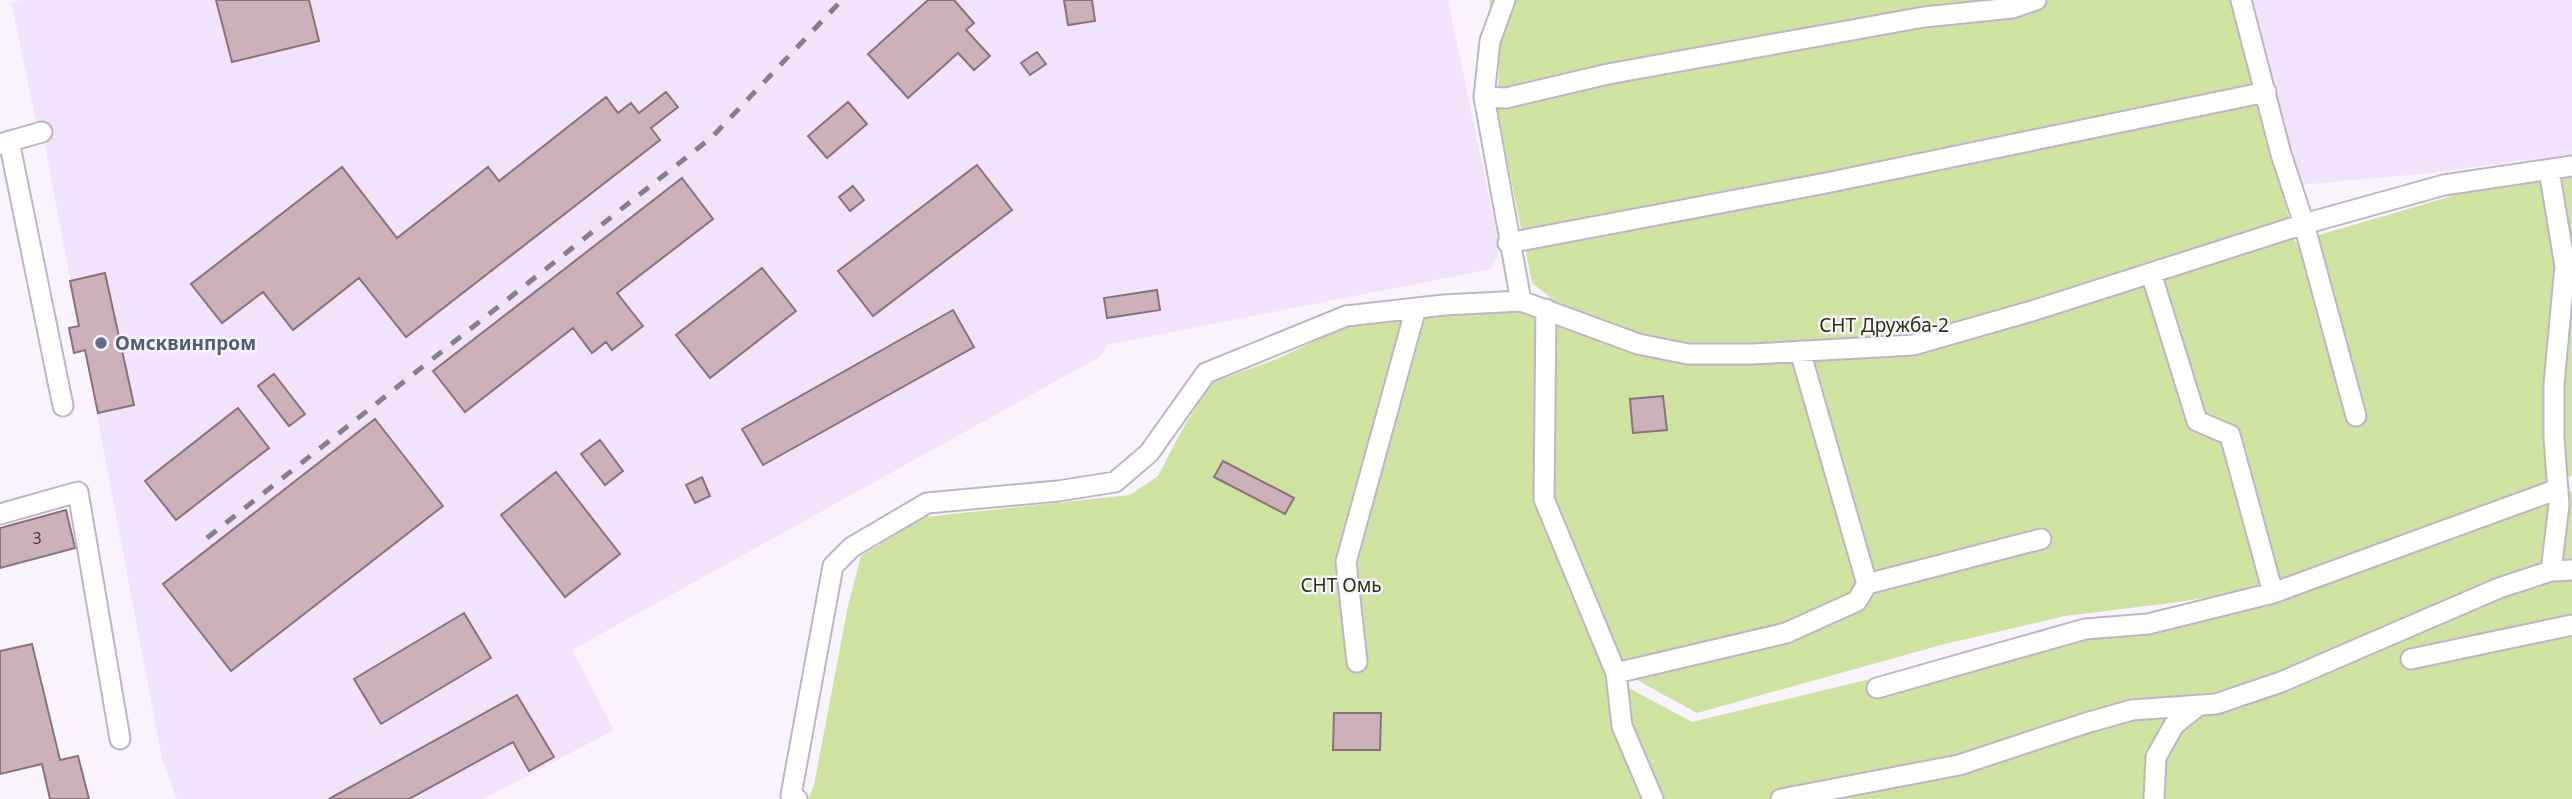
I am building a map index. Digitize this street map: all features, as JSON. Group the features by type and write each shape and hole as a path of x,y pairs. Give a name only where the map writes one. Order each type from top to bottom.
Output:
{"street":[{"path":"1505,0 1490,41 1484,97 1508,243 1521,301"},
{"path":"1484,97 1506,98 1621,72 1924,17 2012,8 2036,0"},
{"path":"2241,0 2281,154 2304,224 2356,416"},
{"path":"1508,243 1826,183 2266,92"},
{"path":"42,132 5,142 64,406"},
{"path":"793,798 834,566 852,547 927,503 1058,491 1115,482 1149,453 1206,373 1346,316 1521,301 1638,344 1688,354 1913,345 2032,311 2304,224 2444,185 2572,166"},
{"path":"2549,170 2565,266 2554,384 2554,438 2559,505 2551,571"},
{"path":"2151,273 2197,421 2230,435 2273,593"},
{"path":"1357,662 1346,562 1416,308"},
{"path":"1546,309 1544,499 1616,673 1622,726 1653,799"},
{"path":"1800,351 1867,584"},
{"path":"1877,688 2085,629 2148,624 2273,593 2558,489"},
{"path":"0,514 78,492 120,739"},
{"path":"1616,673 1786,633 1857,601 1867,584 2041,540"},
{"path":"1781,799 1959,765 2132,710 2216,704 2281,682 2498,588 2551,571 2572,569"},
{"path":"2411,659 2572,625"},
{"path":"2154,799 2155,757 2174,725 2198,706"}],"shaded area":[{"path":"1448,0 1499,245 1497,258 1491,269 1107,345 1101,356 572,650 614,730 483,799 177,799 162,759 85,351 74,353 69,328 79,325 45,146 35,116 11,2"},
{"path":"2250,0 2572,0 2572,154 2431,173 2299,185"}],"green space":[{"name":"СНТ Дружба-2","path":"1489,0 2234,0 2295,242 2459,194 2572,175 2572,476 2517,492 2299,582 2179,602 2065,616 1941,645 1697,713 1624,673 1548,493 1547,421 1557,325 1551,298 1532,283 1497,110 1500,49"},
{"name":"СНТ Омь","path":"1519,311 1540,319 1539,500 1614,680 1692,722 1879,677 2054,628 2152,619 2297,595 2505,519 2572,491 2572,799 808,799 814,785 848,606 861,556 925,517 1130,495 1158,476 1211,383 1277,359 1349,325 1438,314"}],"building":[{"path":"216,0 309,0 319,41 232,62"},
{"path":"928,0 954,0 974,23 966,30 990,56 974,70 958,53 908,98 868,54"},
{"path":"1064,0 1092,0 1095,21 1068,25"},
{"path":"1037,52 1046,64 1030,75 1021,63"},
{"path":"666,92 678,107 651,128 660,140 406,337 359,278 293,330 263,292 222,323 191,284 342,167 397,238 488,167 499,181 606,97 618,113 631,103 639,113"},
{"path":"848,102 867,124 827,158 808,136"},
{"path":"977,165 1012,210 873,316 838,271"},
{"path":"682,178 713,219 617,293 643,326 612,350 606,342 592,353 573,328 465,412 433,371"},
{"path":"853,186 864,200 850,211 839,197"},
{"path":"762,268 796,311 710,378 676,335"},
{"path":"105,273 134,405 98,413 85,350 74,353 69,328 79,326 70,281"},
{"path":"1157,290 1160,310 1107,318 1104,298"},
{"path":"953,310 974,347 763,465 742,429"},
{"path":"274,374 305,414 289,426 258,386"},
{"path":"1663,396 1667,430 1633,433 1630,399"},
{"path":"238,408 269,448 176,520 145,481"},
{"path":"375,419 443,506 231,671 163,584"},
{"path":"600,440 623,471 605,485 581,454"},
{"path":"1223,461 1294,498 1285,514 1214,477"},
{"path":"556,472 620,554 565,597 501,515"},
{"path":"702,477 710,496 695,503 686,485"},
{"path":"66,510 75,548 0,568 0,528"},
{"path":"464,613 491,658 381,724 354,679"},
{"path":"32,644 60,760 78,756 89,799 50,799 42,764 0,774 0,651"},
{"path":"517,695 554,757 529,771 513,742 409,799 329,799"},
{"path":"1334,713 1381,713 1380,750 1333,750"}],"railway":[{"path":"207,538 712,137 842,0"}],"place":[{"name":"Омсквинпром","path":"101,343"}]}
